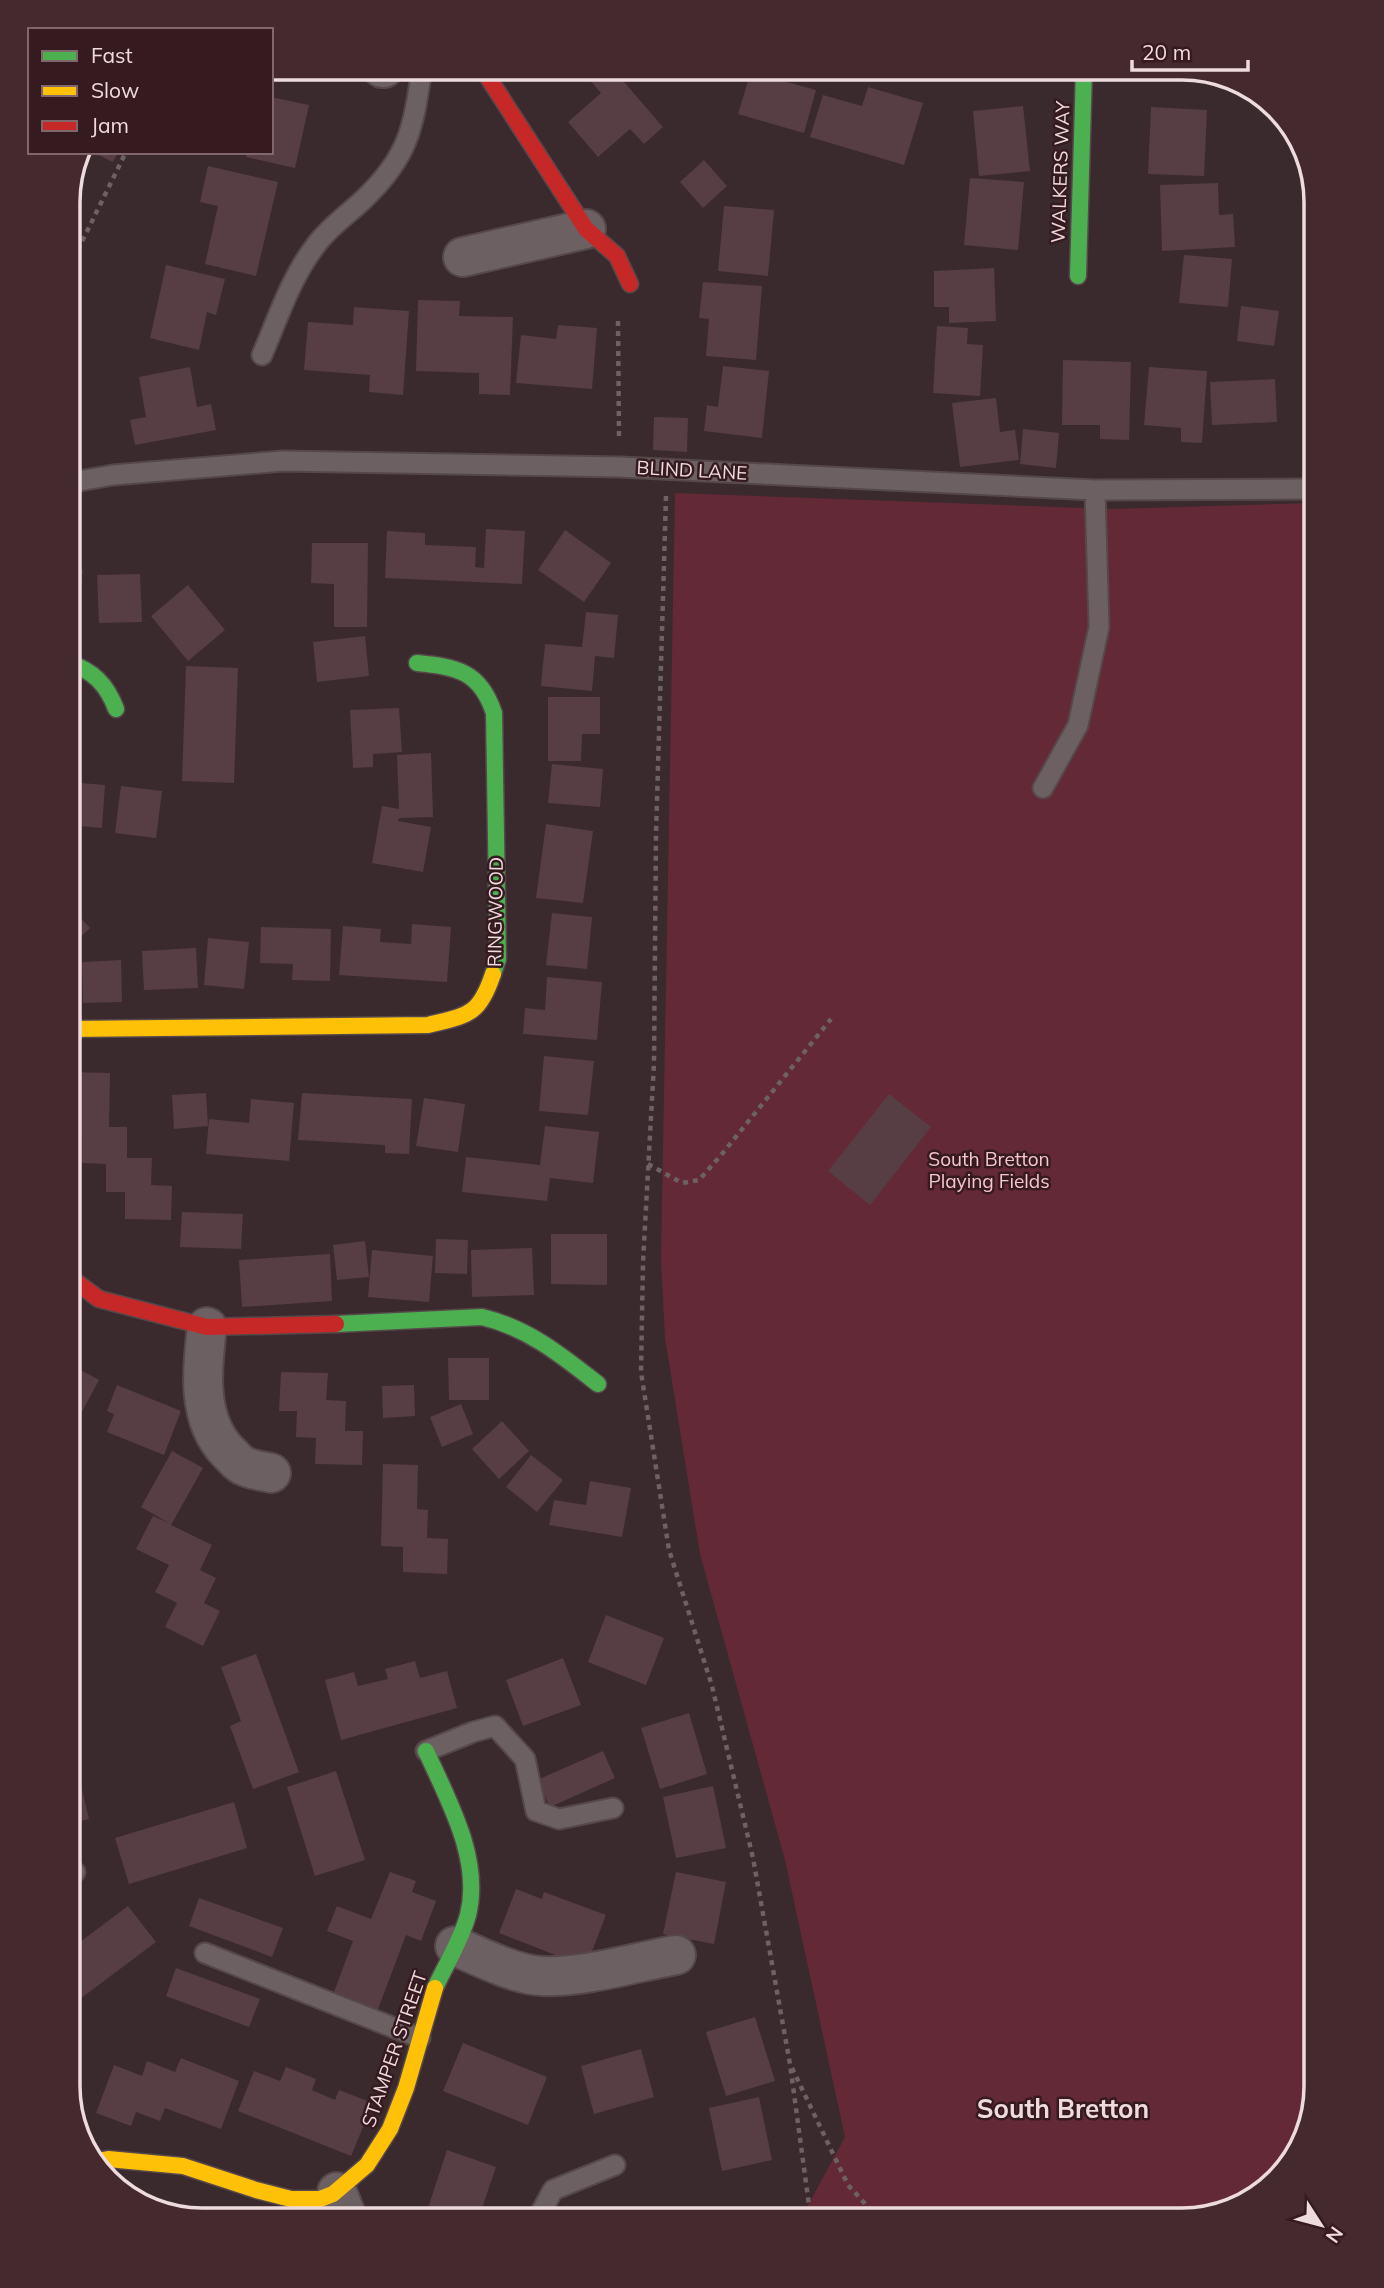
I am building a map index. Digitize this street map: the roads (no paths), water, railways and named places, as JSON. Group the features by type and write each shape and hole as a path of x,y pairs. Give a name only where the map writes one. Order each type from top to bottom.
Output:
{"street":[{"path":"490,80 586,229 617,256 630,284"},
{"name":"WALKERS WAY","path":"1078,276 1084,81"},
{"path":"463,257 586,229"},
{"name":"RINGWOOD","path":"81,1029 428,1025 466,1015 485,998 498,958 494,713 490,697 476,679 454,667 416,663"},
{"path":"81,667 98,676 111,695 116,709"},
{"path":"80,1285 99,1299 207,1326 282,1327 482,1317 503,1320 536,1336 598,1384"},
{"path":"207,1326 203,1364 204,1395 209,1421 224,1447 243,1466 271,1473"},
{"name":"STAMPER STREET","path":"106,2159 190,2167 294,2199 317,2200 343,2206 389,2134 433,1991 464,1926 471,1893 467,1857 426,1751"},
{"path":"456,1946 514,1969 540,1976 570,1975 676,1955"}],"lane":[{"path":"262,355 292,282 316,243 373,190 400,158 415,119 420,80"},
{"name":"BLIND LANE","path":"81,481 113,475 283,461 620,467 1095,490 1304,489"},
{"path":"1043,788 1077,725 1099,627 1095,490"},
{"path":"426,1751 495,1726 525,1759 536,1811 559,1819 613,1808"},
{"path":"205,1953 420,2038"},
{"path":"544,2207 554,2190 615,2165"}],"district":[{"name":"South Bretton","path":"1063,2109"}],"park label":[{"name":"South Bretton Playing Fields","path":"989,1170"}]}
